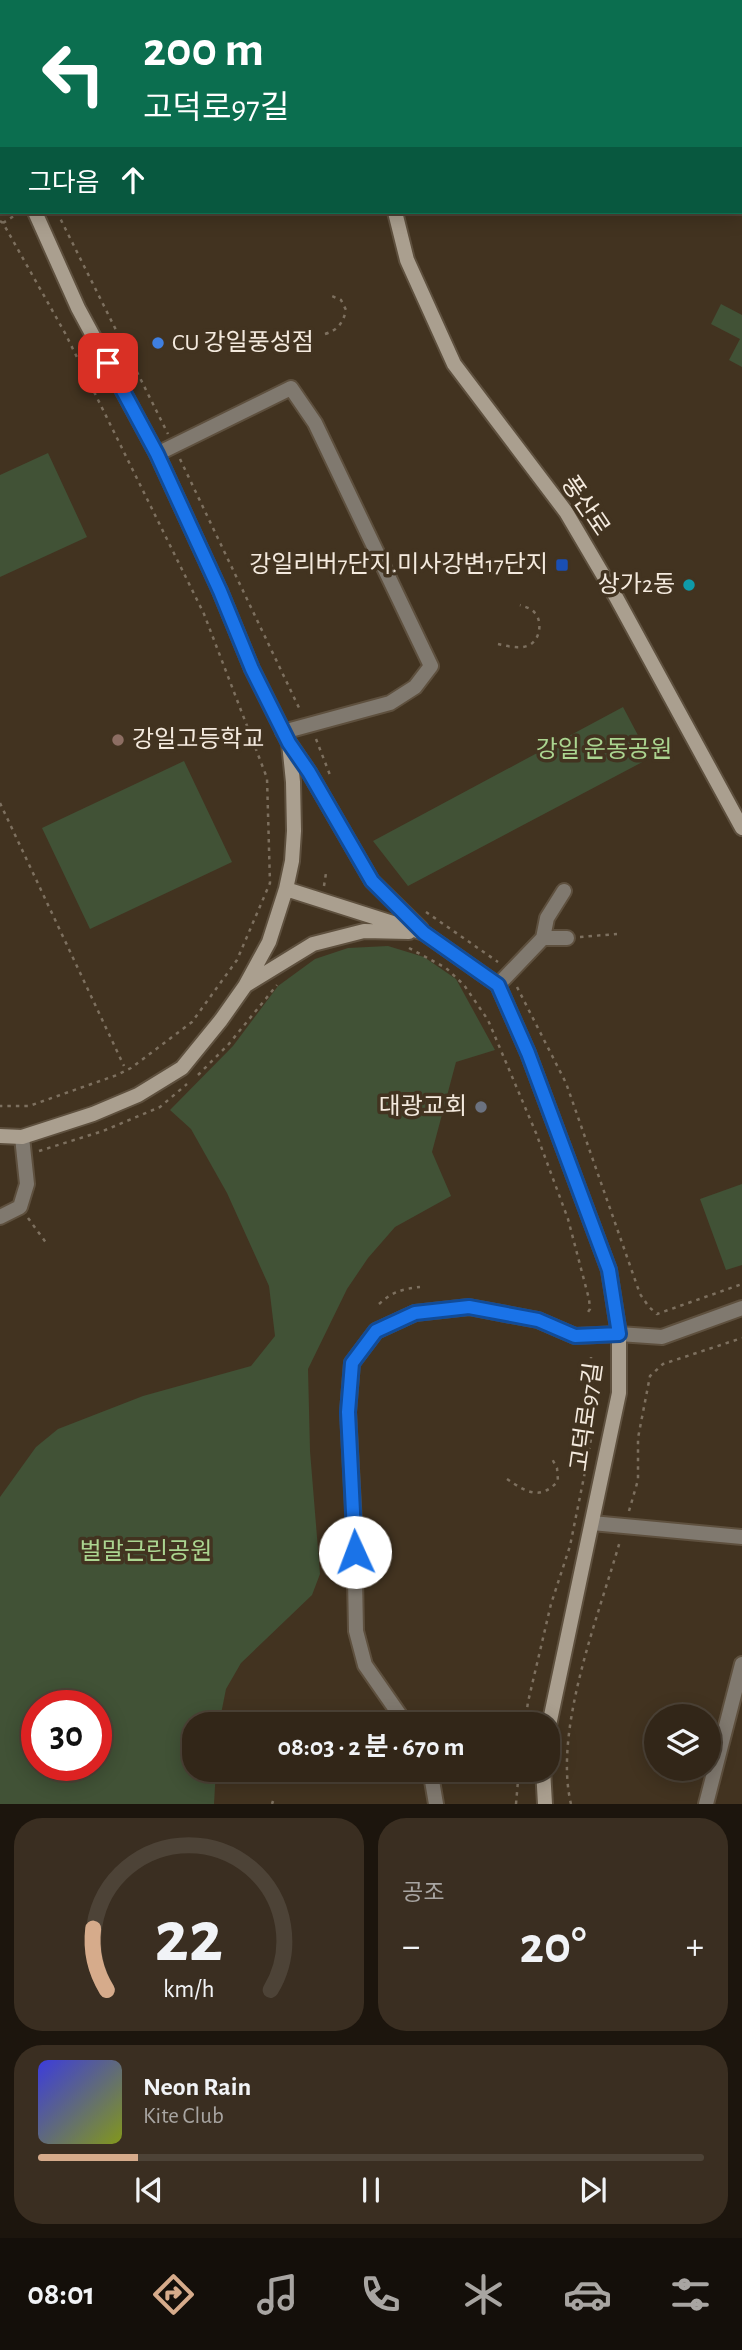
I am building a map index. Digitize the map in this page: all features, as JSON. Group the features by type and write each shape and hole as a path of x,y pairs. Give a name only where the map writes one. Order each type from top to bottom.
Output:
{"street":[{"path":"37,214 78,308 157,454 220,591 252,669 286,738 309,772 372,881 424,933 498,985 543,939 547,918 564,891"},
{"name":"풍산로","path":"396,214 407,260 454,364 566,512 742,828"},
{"path":"157,454 291,388 315,424 431,666 415,687 390,703 308,725 286,738"},
{"path":"0,1136 22,1137 93,1114 138,1095 182,1068 221,1020 245,986 269,942 286,889 292,861 294,831 293,782 286,738"},
{"path":"286,889 424,933"},
{"path":"245,986 313,944 364,931 424,933"},
{"path":"543,939 567,938"},
{"name":"고덕로97길","path":"498,985 528,1053 609,1270 619,1334 619,1393 552,1712"},
{"path":"0,1217 20,1207 27,1184 22,1137"},
{"path":"398,1712 365,1665 356,1631 348,1412 352,1363 376,1331 415,1313 469,1307 538,1320 575,1336 619,1334 662,1337 742,1308"},
{"path":"592,1523 742,1537"},
{"path":"706,1804 742,1664"},
{"path":"432,1782 436,1804"},
{"path":"544,1782 545,1804"}],"path":[{"path":"58,214 308,725 314,732 333,784"},
{"path":"0,1106 29,1106 117,1075 131,1068 192,1022 237,960 270,883 267,778 204,614 65,333 1,222"},
{"path":"325,334 335,331 343,321 346,310 341,300 332,296"},
{"path":"498,644 528,646 537,638 540,627 537,614 520,605"},
{"path":"0,803 124,1066"},
{"path":"567,938 617,934"},
{"path":"402,946 414,949 446,968 464,985 488,1020 526,1108 568,1219 589,1299 590,1309 586,1315"},
{"path":"26,1216 47,1244"},
{"path":"657,1314 742,1284"},
{"path":"379,1304 399,1289 420,1287"},
{"path":"571,1804 566,1785 570,1723 593,1628 638,1480 638,1438 650,1376 663,1364 742,1338"},
{"path":"526,1712 551,1604 570,1546 587,1462 594,1422 591,1357"},
{"path":"507,1479 525,1490 538,1493 550,1490 558,1481 557,1468 551,1457"},
{"path":"516,1804 518,1782"}],"green space":[{"path":"721,304 742,315 742,367 729,360 740,339 711,324"},
{"path":"48,453 87,537 0,577 0,475"},
{"name":"강일 운동공원","path":"623,707 650,758 408,886 373,841"},
{"path":"184,761 232,862 90,929 42,828"},
{"name":"벌말근린공원","path":"388,946 424,957 456,979 495,1050 456,1062 432,1152 451,1196 395,1227 368,1258 347,1289 308,1369 310,1451 320,1574 312,1595 241,1663 226,1689 221,1712 182,1712 182,1782 215,1782 214,1804 0,1804 0,1497 36,1447 58,1429 143,1396 251,1366 275,1336 269,1286 227,1193 191,1129 170,1110 233,1046 278,986 315,959 348,948"},
{"path":"742,1184 742,1265 726,1270 700,1199"}],"place":[{"name":"CU 강일풍성점","path":"158,343"},
{"name":"강일리버7단지.미사강변17단지","path":"562,565"},
{"name":"상가2동","path":"689,585"},
{"name":"강일고등학교","path":"118,740"},
{"name":"대광교회","path":"481,1107"}],"route":[{"path":"108,363 157,454 220,591 252,669 289,743 309,772 372,881 424,933 498,985 528,1053 609,1270 619,1334 575,1336 538,1320 469,1307 415,1313 376,1331 352,1363 348,1412 355,1552"}]}
